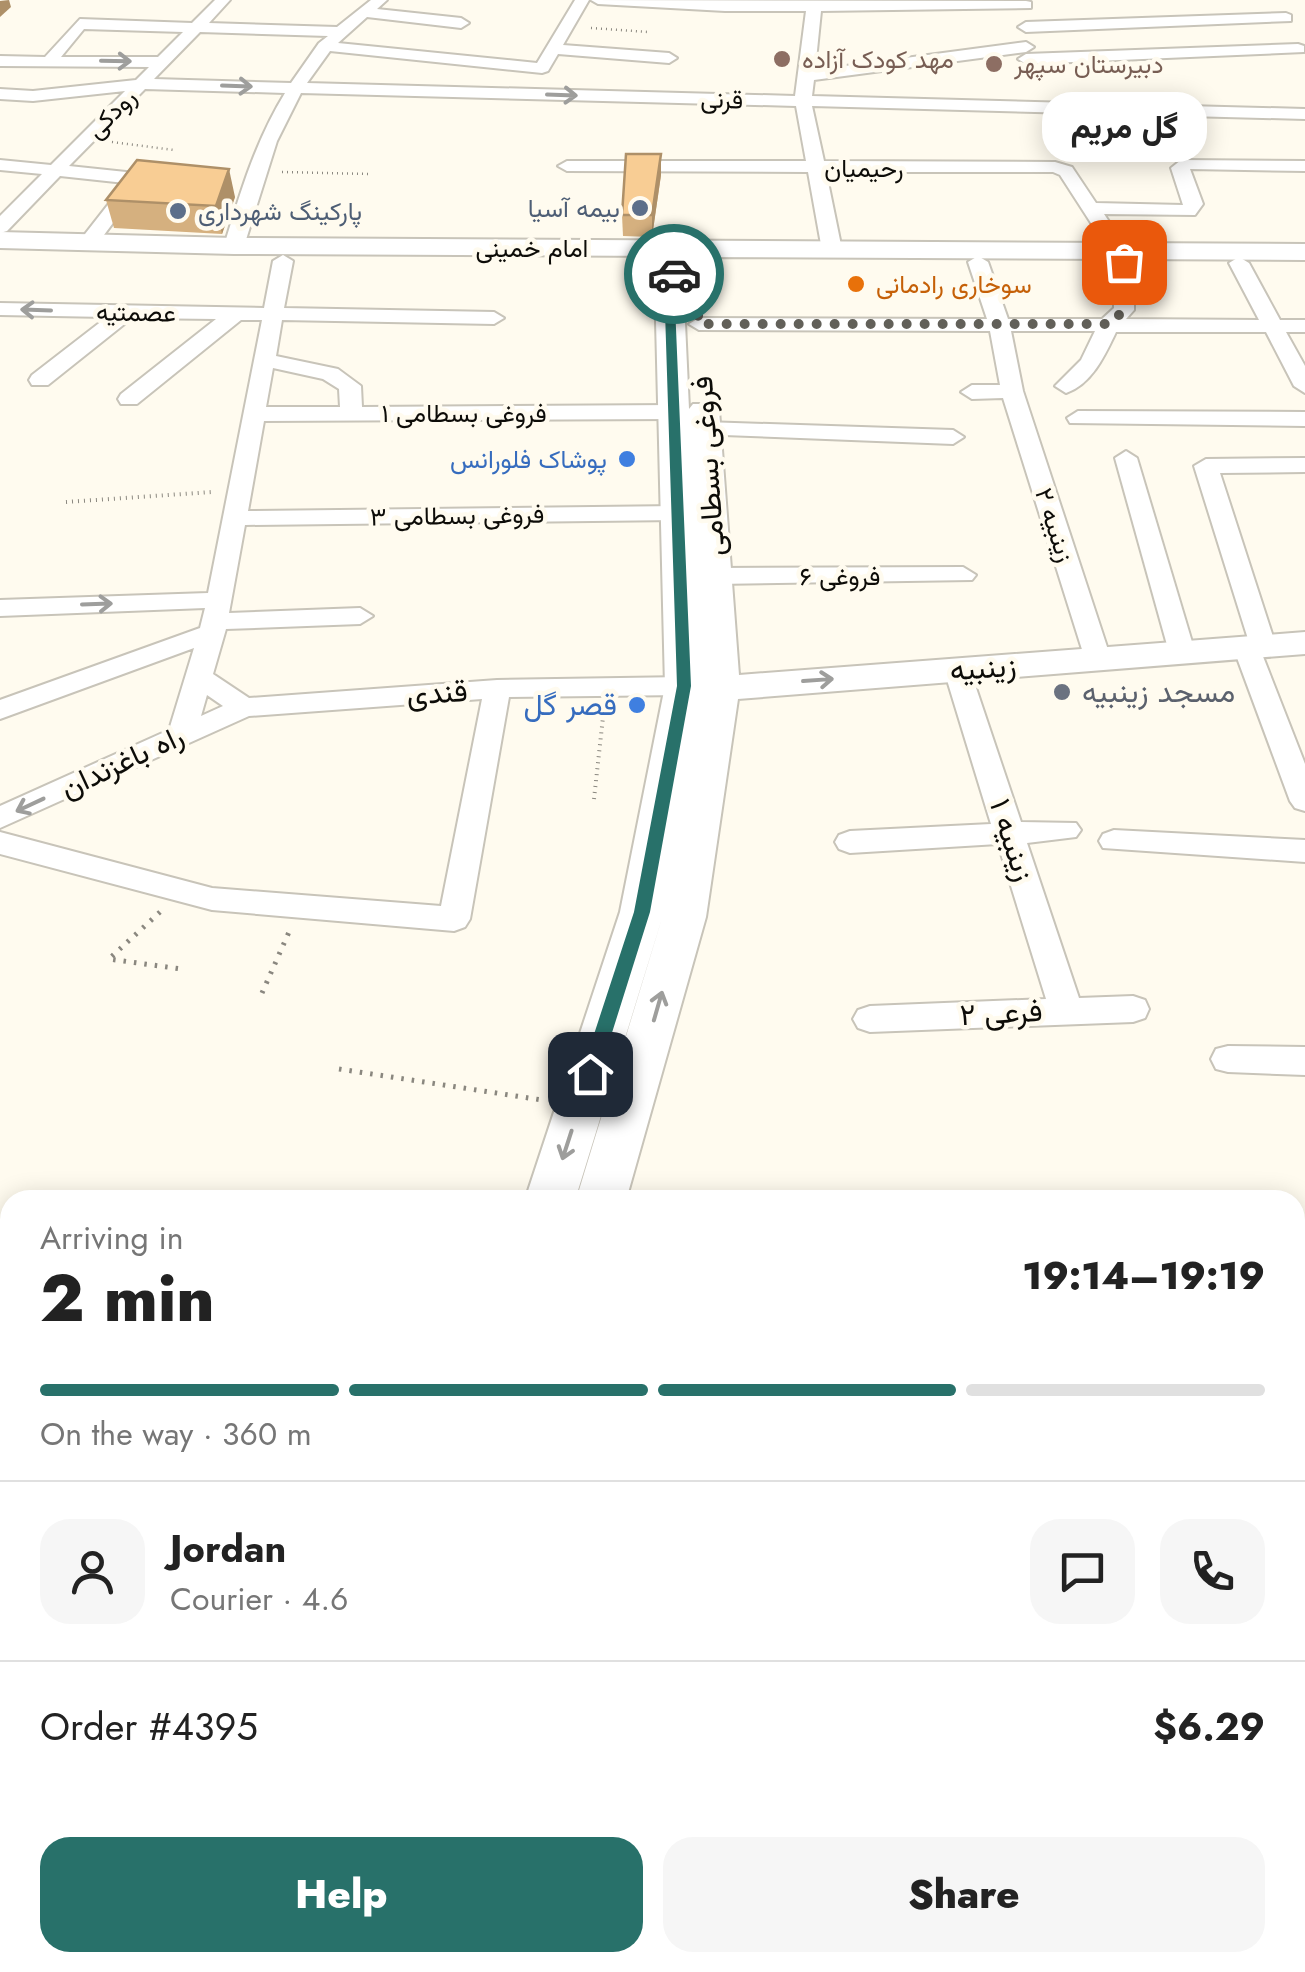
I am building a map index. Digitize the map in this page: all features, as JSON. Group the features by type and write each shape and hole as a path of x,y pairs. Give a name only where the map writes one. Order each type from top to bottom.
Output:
{"main road":[{"name":"امام خمینی","path":"0,240 978,262 1305,252"},
{"name":"امام خمینی","path":"0,254 283,260 832,250 1305,263"},
{"name":"فروغی بسطامی","path":"553,1190 642,912 703,687 678,513 699,324 694,280 682,255"},
{"name":"فروغی بسطامی","path":"603,1190 684,917 716,576 669,280 682,255"},
{"name":"زینبیه","path":"703,687 1305,643"}],"street":[{"name":"رودکی","path":"0,227 223,0"},
{"path":"526,94 582,0"},
{"path":"598,0 814,6 1026,3 1026,76"},
{"path":"806,76 1026,76 1301,47 1278,0"},
{"path":"234,246 244,182 295,88 324,46 373,3 461,23"},
{"path":"814,6 804,101 832,250"},
{"path":"1026,27 1286,18"},
{"path":"50,60 80,24 340,32"},
{"path":"324,46 542,68"},
{"path":"553,50 669,58"},
{"path":"0,61 162,62"},
{"name":"قرنی","path":"0,94 33,96 140,84 804,101 1026,76 1305,114"},
{"path":"1090,208 1188,212 1194,204 1180,168 1186,164 1305,166"},
{"path":"0,166 193,184"},
{"name":"رحیمیان","path":"567,166 1055,167 1066,171 1121,256"},
{"path":"88,244 137,179"},
{"path":"1066,386 1090,364 1110,324 1124,310 1121,256"},
{"path":"182,734 215,618 283,260"},
{"name":"زینبیه ۲","path":"978,262 1000,323 1012,391 1098,659"},
{"path":"1239,263 1305,386"},
{"name":"عصمتیه","path":"0,308 494,318"},
{"path":"40,380 126,312"},
{"path":"129,399 234,315"},
{"path":"699,324 1305,326"},
{"path":"265,360 330,374 350,386 351,414"},
{"path":"972,392 1012,391"},
{"name":"فروغی بسطامی ۱","path":"255,414 689,420 953,437"},
{"path":"1078,418 1305,419"},
{"path":"1126,458 1182,652"},
{"path":"1305,465 1206,466 1254,647 1305,802"},
{"name":"فروغی بسطامی ۳","path":"235,518 678,513"},
{"name":"فروغی ۶","path":"716,576 964,575"},
{"path":"0,608 215,618 360,616"},
{"path":"0,710 215,618"},
{"name":"زینبیه ۱","path":"957,670 1066,1010"},
{"path":"199,677 244,707"},
{"name":"قندی","path":"244,707 497,689 703,687"},
{"path":"0,843 212,899 454,919 497,689"},
{"name":"راه باغزندان","path":"0,818 244,707"},
{"path":"850,842 1008,830 1066,830"},
{"path":"1114,841 1305,851"},
{"name":"فرعی ۲","path":"870,1019 1133,1010"},
{"path":"1228,1059 1305,1061"}],"path":[{"path":"566,27 648,32"},
{"path":"85,138 174,150"},
{"path":"244,182 369,174"},
{"path":"66,502 240,490"},
{"path":"594,799 606,685"},
{"path":"180,969 109,959 182,891"},
{"path":"262,993 300,906"},
{"path":"339,1069 580,1106"}],"building":[{"path":"626,154 661,154 652,215 622,215"},
{"path":"137,160 229,169 216,206 106,200"}],"way so far":[{"path":"674,274 682,262 694,280 699,324 1110,324 1124,310 1124,262"}],"place":[{"name":"مهد کودک آزاده","path":"782,59"},
{"name":"دبیرستان سپهر","path":"994,64"},
{"name":"بیمه آسیا","path":"640,208"},
{"name":"پارکینگ شهرداری","path":"178,211"},
{"name":"گل مریم","path":"1124,262"},
{"name":"سوخاری رادمانی","path":"856,284"},
{"name":"پوشاک فلورانس","path":"627,459"},
{"name":"مسجد زینبیه","path":"1062,692"},
{"name":"قصر گل","path":"637,705"}],"route":[{"path":"590,1074 642,912 684,686 669,280 674,274"}]}
